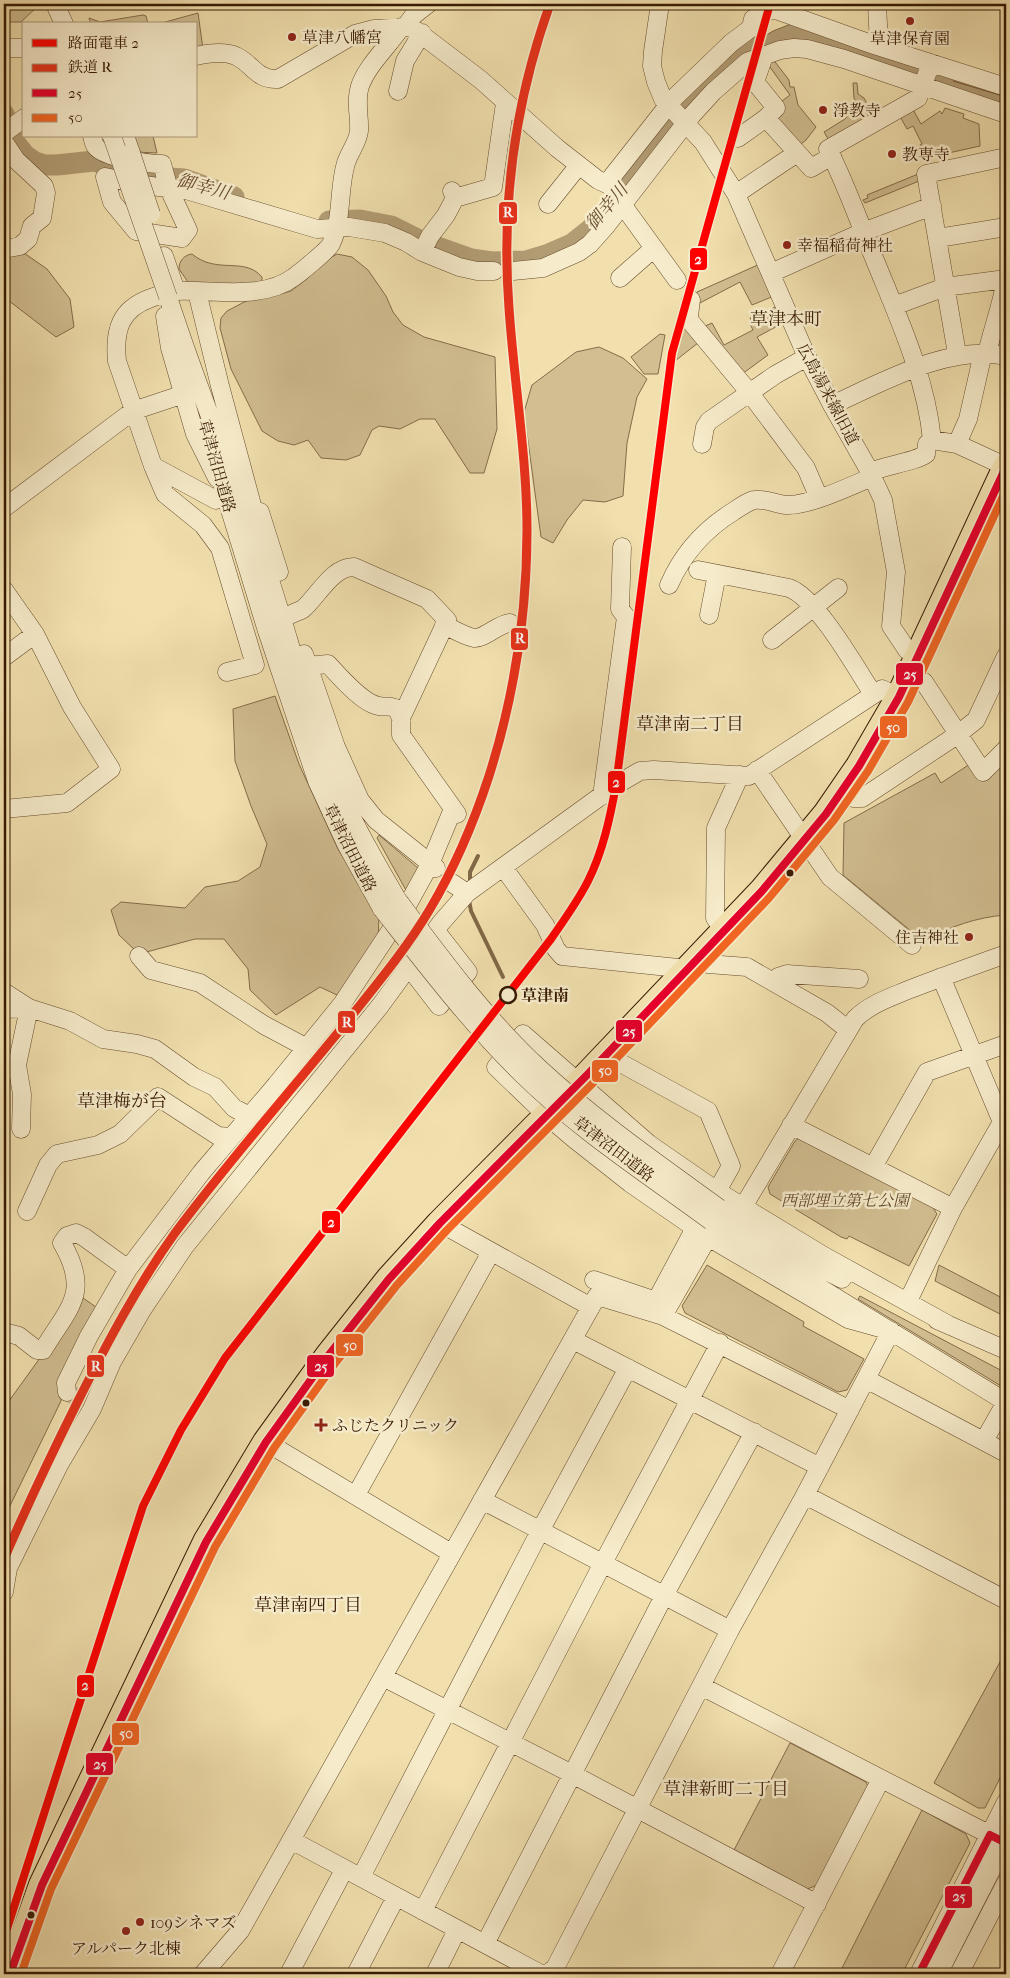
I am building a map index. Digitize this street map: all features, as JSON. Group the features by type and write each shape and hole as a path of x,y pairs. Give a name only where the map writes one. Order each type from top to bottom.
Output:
{"highway":[{"path":"10,1974 42,1885 206,1542 266,1442 328,1356 390,1279 440,1223 578,1084 693,964 762,891 805,841 843,791 899,697 1006,470"}],"street":[{"path":"55,4 63,22"},
{"path":"227,672 255,665 220,548 203,525 165,494 133,411 117,361 115,343 117,330 124,316 133,307 159,295 250,291 272,287 292,278 328,248 338,223 346,163 359,131 359,88 373,64 403,27 428,4"},
{"name":"広島湯来線旧道","path":"660,4 652,66 663,100 703,142 736,194 807,357 871,474 883,500 895,564 896,581 891,626 957,735 983,772 1006,750"},
{"path":"877,4 879,45"},
{"path":"513,271 543,268 579,252 598,236 677,113 731,43 752,28 754,11 768,11 777,7 931,64 1006,87"},
{"path":"198,56 217,53 234,56 243,60 260,75 269,79 278,79 356,34 374,29 403,27 414,29 422,33 481,80 579,165 598,180 608,184 677,280"},
{"path":"398,90 405,61 422,33"},
{"path":"4,48 22,48"},
{"path":"608,184 677,113 713,92 746,62 780,50 807,49 1006,114"},
{"path":"738,138 766,118 776,108 755,82 764,56"},
{"path":"931,64 918,98 828,149 894,306 917,368 927,404 932,440"},
{"path":"425,246 446,215 453,195 493,187 506,102"},
{"path":"766,118 811,168 832,156"},
{"path":"4,249 20,246 28,239 32,226 42,218 46,193 44,186 16,160 11,130"},
{"path":"93,138 96,147 104,153 149,164 167,165 169,187 188,230 182,238 136,231 112,202 105,177 155,188 169,187 186,190 316,229 338,223 385,233 406,242 425,246 468,270 494,271"},
{"name":"草津沼田道路","path":"113,138 185,350 268,574 305,697 333,776 362,840 397,899 452,972 512,1042 538,1068 710,1217"},
{"path":"128,144 164,256 170,348 195,434 219,494"},
{"path":"736,194 796,152"},
{"path":"957,354 926,174 1006,157"},
{"path":"548,204 579,165"},
{"path":"771,273 863,232 932,206"},
{"path":"938,238 1006,227"},
{"path":"620,278 653,248"},
{"path":"894,306 945,287 1006,279 1004,293 985,353 968,419 957,444"},
{"path":"197,292 268,574"},
{"path":"691,300 690,321 749,392 806,468 819,498"},
{"name":"草津沼田道路","path":"185,350 219,494 317,781 347,846 382,908 442,985 523,1076 586,1131 710,1217"},
{"path":"832,405 924,364 957,354 985,353 1006,356"},
{"path":"702,444 705,427 709,421 775,375 807,357"},
{"path":"4,508 133,411 184,394"},
{"path":"669,586 686,566 698,540 722,519 753,501 789,505 819,498 898,462 921,457 926,454 927,444 932,440 957,444 996,462 1006,470"},
{"path":"153,466 219,494"},
{"path":"256,511 260,512 308,666 336,747 360,800 376,820 433,866"},
{"path":"602,796 626,617 620,609 622,548"},
{"path":"686,566 789,588 799,593 814,608 873,694"},
{"path":"292,614 302,609 335,575 348,567 354,567 427,599 447,620 401,718"},
{"path":"709,615 717,574"},
{"path":"772,640 838,588"},
{"path":"4,590 34,634 72,707 111,769 67,802 4,809"},
{"path":"444,625 473,638 479,638 504,623 510,623"},
{"path":"4,657 34,634"},
{"path":"843,791 853,798 862,798 957,735 976,720 1006,656"},
{"path":"67,1392 66,1383 85,1344 128,1269 201,1172 342,1004 433,866 455,812 401,735 401,718 397,709 389,705 378,706 356,694 328,664 308,666"},
{"path":"4,1592 8,1568 59,1466 92,1409 108,1370 142,1310 186,1246 380,1006 436,930 467,893 633,774 647,769 749,776 882,689 899,697"},
{"path":"757,770 830,877 912,945"},
{"path":"724,930 715,918 716,828 740,775"},
{"path":"503,867 545,925 556,949 562,956 747,967 827,1013 847,1029"},
{"path":"452,882 467,893"},
{"path":"409,966 439,1006 468,972 436,930"},
{"path":"594,1280 656,1301 710,1217 743,1207 847,1029 855,1019 871,1006 942,977 1006,954"},
{"path":"139,956 151,970 200,983 264,1025 307,1048"},
{"path":"774,982 787,974 859,979"},
{"path":"908,1301 953,1208 1004,1121 942,977"},
{"path":"4,992 29,1008 75,1023 103,1039 137,1044 155,1049 194,1077 215,1087 234,1108 249,1116"},
{"path":"4,1009 29,1008"},
{"path":"21,1129 22,1094 17,1066 29,1008"},
{"path":"984,1441 1006,1402 891,1332 710,1217 649,1144 523,1034 496,1067 546,1115 630,1183 710,1217 813,1264 889,1302 947,1324 1006,1350"},
{"path":"873,1167 927,1072 1006,1044"},
{"path":"606,1055 708,1111 731,1166 710,1217 663,1316"},
{"path":"27,1211 48,1166 57,1154 98,1145 120,1134 158,1097 218,1136 231,1137"},
{"path":"792,1125 953,1208"},
{"path":"743,1207 824,1256 947,1324"},
{"path":"440,1223 591,1307"},
{"path":"4,1332 19,1336 37,1350 43,1350 74,1299 77,1279 72,1260 62,1243 66,1236 76,1233 84,1237 128,1269"},
{"path":"356,1494 490,1252"},
{"path":"202,1974 240,1931 451,1553 598,1296 663,1316 850,1410"},
{"path":"547,1974 556,1968 730,1630 820,1467 891,1332"},
{"path":"573,1340 820,1467"},
{"path":"422,1912 603,1563 720,1343"},
{"path":"361,1878 540,1531 628,1368"},
{"path":"86,1402 108,1370"},
{"path":"866,1379 1006,1453"},
{"path":"485,1944 665,1594 754,1432"},
{"path":"266,1442 356,1494 451,1553"},
{"path":"804,1495 1006,1600"},
{"path":"482,1500 665,1594 730,1630"},
{"path":"383,1677 510,1741 816,1904"},
{"path":"701,1686 1002,1841"},
{"path":"780,1974 881,1779"},
{"path":"938,1974 1002,1841 1006,1802"},
{"path":"290,1840 541,1974"},
{"path":"918,1974 1002,1841"},
{"path":"289,1974 344,1870"},
{"path":"959,1974 1006,1883"},
{"path":"356,1974 396,1897"},
{"path":"435,1974 457,1930"}],"green space":[{"path":"4,4 40,4 21,22 4,22"},
{"path":"198,13 203,49 198,50 198,22 165,22"},
{"path":"143,15 146,16 148,22 100,22"},
{"path":"89,18 100,22 90,22"},
{"path":"772,58 789,80 790,87 794,87 798,105 816,127 806,140 796,148 769,118 777,105 790,95 767,63"},
{"path":"853,83 857,83 858,94 864,98 875,118 831,144 824,132 845,119 858,105 854,98"},
{"path":"910,104 921,124 940,111 942,114 945,108 964,114 963,118 979,124 980,146 926,158 920,145 922,144 913,126 907,129 897,111"},
{"path":"131,138 153,138 157,153 135,152"},
{"path":"923,172 924,179 865,203 863,200 868,198 867,195"},
{"path":"24,253 47,269 70,299 74,327 56,337 4,297 4,255"},
{"path":"192,254 211,264 239,266 255,271 262,277 262,281 259,283 196,287 188,282 179,269 182,259"},
{"path":"337,254 352,257 368,270 403,325 424,337 495,357 497,429 484,473 470,473 435,419 420,419 400,429 379,426 372,430 360,455 346,460 321,458 308,440 294,445 278,441 262,431 231,369 220,328 221,318 227,311 254,297 274,296 291,291 308,278 320,264"},
{"path":"760,264 774,296 752,305 740,282 698,304 695,298 697,292"},
{"path":"778,306 785,322 757,337 768,355 738,377 701,328 712,323 724,345 753,330 749,322 752,321 750,318"},
{"path":"686,317 703,339 675,361 679,338"},
{"path":"660,334 665,335 658,374 644,374 631,357"},
{"path":"599,347 623,358 647,379 637,397 627,443 623,496 605,502 583,500 567,520 553,543 541,537 524,412 532,385 576,352"},
{"path":"275,696 299,764 338,849 379,915 378,942 356,975 337,995 320,987 276,1015 250,990 248,969 224,939 195,939 139,954 119,935 111,910 121,902 185,908 205,887 238,881 260,867 267,844 235,761 233,709"},
{"path":"1006,759 1006,915 984,918 963,924 923,941 843,875 844,823 935,773 941,783 970,764 982,781"},
{"path":"379,835 418,868 407,892 377,838"},
{"name":"西部埋立第七公園","path":"799,1138 932,1206 937,1214 909,1266 849,1236 847,1239 841,1237 770,1194 768,1187 795,1141"},
{"path":"707,1265 804,1322 803,1326 864,1359 847,1390 838,1392 685,1313 682,1306"},
{"path":"939,1265 1006,1300 1006,1317 935,1281"},
{"path":"860,1296 1006,1373 1006,1389 858,1299"},
{"path":"83,1298 96,1307 62,1380 61,1401 4,1518 4,1408"},
{"path":"1006,1651 1006,1766 985,1808 978,1808 934,1783"},
{"path":"790,1743 866,1782 869,1789 818,1885 807,1889 734,1850"},
{"path":"922,1810 966,1834 970,1843 902,1974 839,1974"}],"water":[{"path":"796,22 1006,93 1006,110 768,47 736,54 773,31"}],"waterway":[{"name":"御幸川","path":"329,221 360,220 391,226 423,242 471,259 492,262 526,261 549,254 572,244 597,224 645,156 688,101 736,54 762,43"},
{"name":"御幸川","path":"4,114 13,140 25,155 35,162 45,165 57,165 94,161 154,177 184,179 234,197"},
{"path":"470,882 470,872 478,856"},
{"path":"469,900 471,911 503,977"}],"tunnel":[{"path":"67,1392 86,1402"}],"tram line":[{"name":"2","path":"4,1938 143,1506 181,1430 225,1358 551,939 580,896 598,858 616,785 672,353 770,4"}],"rail line":[{"name":"R","path":"4,1559 77,1403 135,1295 161,1253 239,1152 349,1019 412,938 448,877 470,827 489,776 512,685 525,592 527,530 525,475 511,336 507,269 509,192 513,154 528,78 550,4"}],"transit line":[{"name":"25","path":"10,1974 42,1885 206,1542 266,1442 328,1356 389,1279 440,1223 587,1075 762,891 826,814 859,766 899,697 1006,467"},
{"name":"50","path":"21,1974 51,1889 215,1547 274,1448 336,1362 397,1285 447,1230 594,1082 769,898 834,820 868,771 908,702 1006,490"},
{"name":"25","path":"919,1974 990,1835 1006,1843"}],"place":[{"name":"草津保育園","path":"910,21"},
{"name":"草津八幡宮","path":"292,37"},
{"name":"淨教寺","path":"823,110"},
{"name":"教専寺","path":"892,154"},
{"name":"幸福稲荷神社","path":"787,245"},
{"name":"住吉神社","path":"969,937"},
{"name":"草津南","path":"508,995"},
{"name":"ふじたクリニック","path":"321,1425"},
{"name":"109シネマズ","path":"140,1922"},
{"name":"アルパーク北棟","path":"126,1931"}],"district":[{"name":"草津本町","path":"786,319"},
{"name":"草津南二丁目","path":"690,724"},
{"name":"草津梅が台","path":"122,1101"},
{"name":"草津南四丁目","path":"308,1605"},
{"name":"草津新町二丁目","path":"726,1789"}]}
